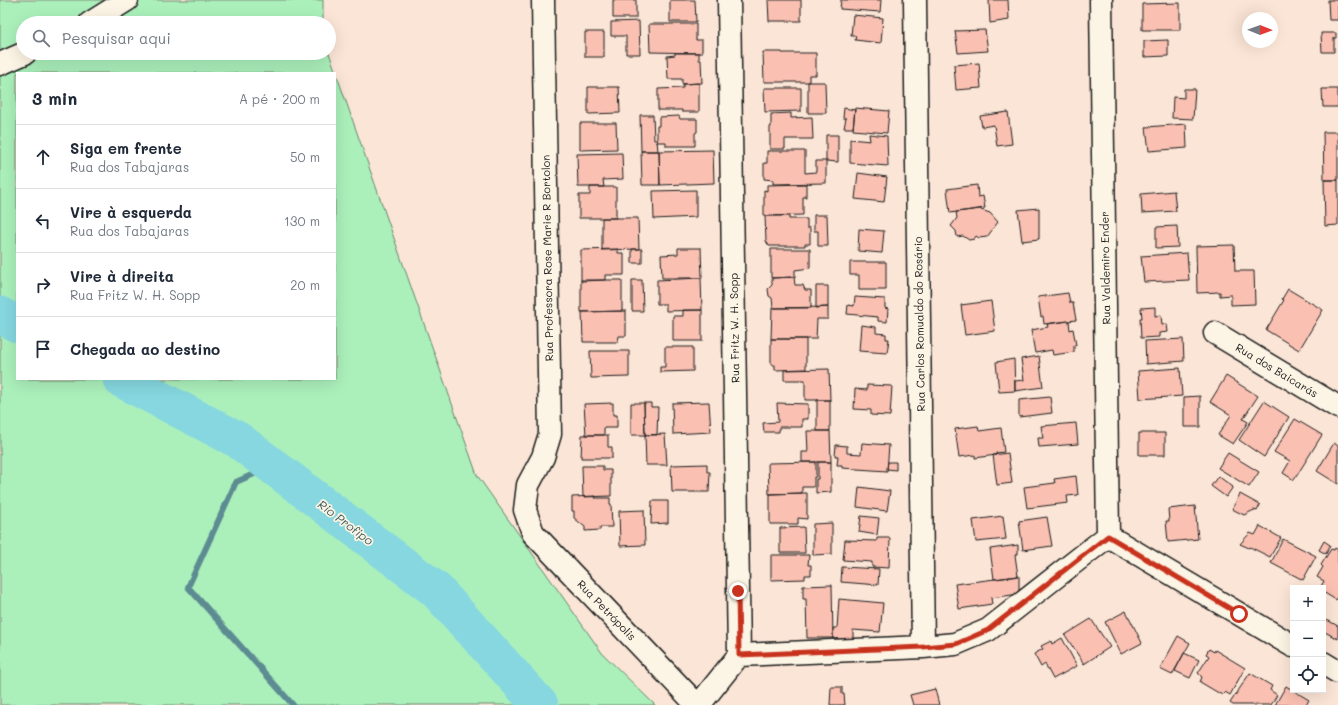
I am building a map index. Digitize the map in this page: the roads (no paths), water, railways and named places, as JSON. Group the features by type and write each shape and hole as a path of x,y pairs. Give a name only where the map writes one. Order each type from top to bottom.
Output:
{"street":[{"path":"101,16 127,0"},
{"name":"Rua Professora Rose Marie R Bortolon","path":"525,510 528,485 543,457 550,434 543,0"},
{"name":"Rua Fritz W. H. Sopp","path":"729,0 739,655"},
{"name":"Rua Carlos Romualdo do Rosário","path":"915,0 923,647"},
{"name":"Rua Valdemiro Ender","path":"1101,0 1108,536"},
{"path":"0,64 16,57"},
{"name":"Rua dos Baicarás","path":"1215,333 1336,401"},
{"name":"Rua Petrópolis","path":"525,510 533,533 698,705"},
{"path":"698,705 739,655 923,647 956,644 988,630 1108,536 1290,644"},
{"path":"1326,666 1338,672"}],"waterway":[{"name":"Rio Profipo","path":"0,315 16,323"},
{"name":"Rio Profipo","path":"123,380 238,440 436,590 540,705"},
{"path":"272,466 236,482 188,587 293,705"}]}
